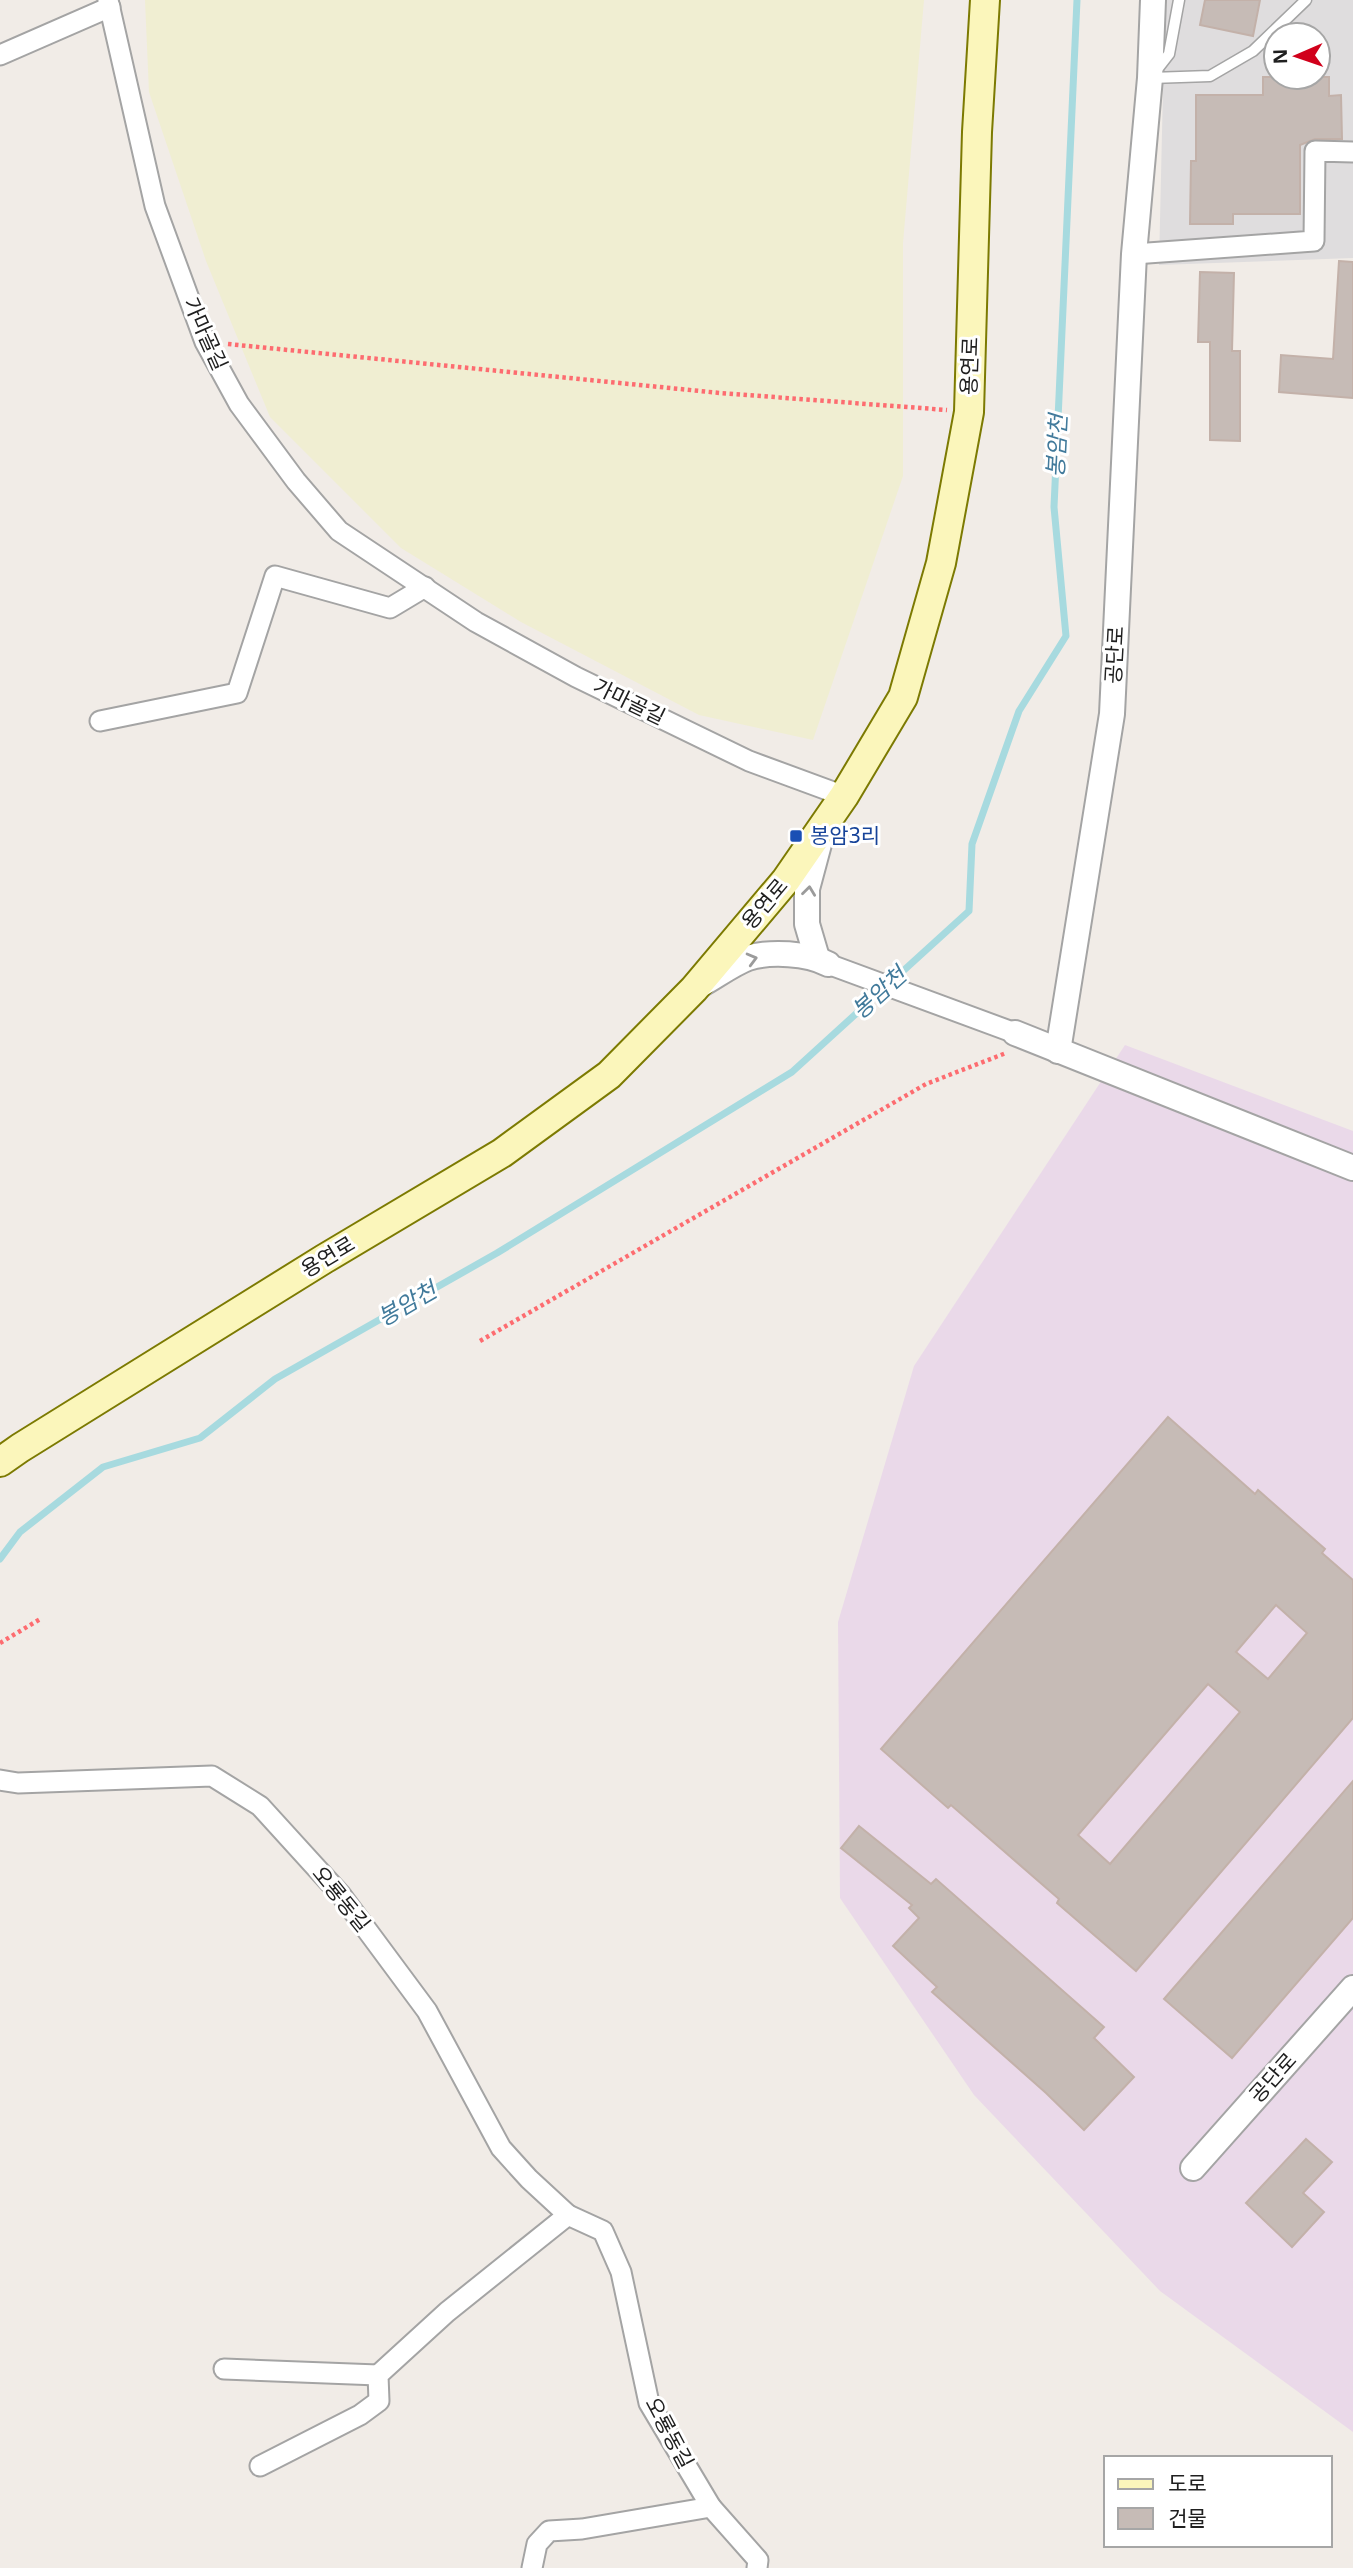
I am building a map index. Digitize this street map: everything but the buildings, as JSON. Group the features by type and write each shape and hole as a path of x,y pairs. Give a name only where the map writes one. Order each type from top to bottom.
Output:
{"main road":[{"name":"용연로","path":"0,1462 300,1274 502,1153 609,1075 694,989 786,880 844,796 903,697 941,563 969,412 977,132 985,0"}],"street":[{"name":"공단로","path":"1049,1047 1112,714 1134,254 1150,78 1153,0"},
{"name":"가마골길","path":"0,55 109,4 155,206 205,342 239,404 296,481 339,531 476,622 576,677 749,761 844,796"},
{"path":"1134,254 1314,241 1315,152 1353,152"},
{"path":"100,721 237,693 275,576 390,608 425,587"},
{"path":"822,961 807,924 807,889 824,825"},
{"path":"694,989 748,958 775,955 822,961 1015,1033 1353,1168"},
{"name":"오룡동길","path":"0,1780 18,1783 212,1776 260,1806 341,1895 426,2011 501,2148 528,2179 568,2215 603,2231 621,2272 649,2403 711,2507 758,2560 757,2568"},
{"name":"공단로","path":"1193,2168 1353,1988"},
{"path":"224,2369 378,2375 447,2312 568,2215"},
{"path":"261,2466 360,2415 380,2401 378,2375"},
{"path":"532,2568 537,2544 549,2531 582,2529 711,2507"}],"lane":[{"path":"1150,78 1169,54 1179,0"},
{"path":"1150,78 1210,76 1253,51 1306,0"}],"path":[{"path":"205,342 720,393 969,412"},
{"path":"480,1341 926,1084 995,1056 1049,1047"},
{"path":"0,1643 42,1618"}],"shaded area":[{"path":"145,0 924,0 903,243 903,476 813,740 699,715 521,622 401,548 270,417 206,261 149,92"},
{"path":"1165,0 1353,0 1353,258 1159,265"},
{"path":"1125,1045 1353,1131 1353,2432 1160,2291 974,2095 840,1898 838,1622 914,1366"}],"waterway":[{"name":"봉암천","path":"0,1559 20,1532 103,1467 200,1438 275,1379 497,1253 792,1072 969,911 972,844 1019,711 1066,636 1054,507 1077,0"}],"place":[{"name":"봉암3리","path":"796,836"}]}
